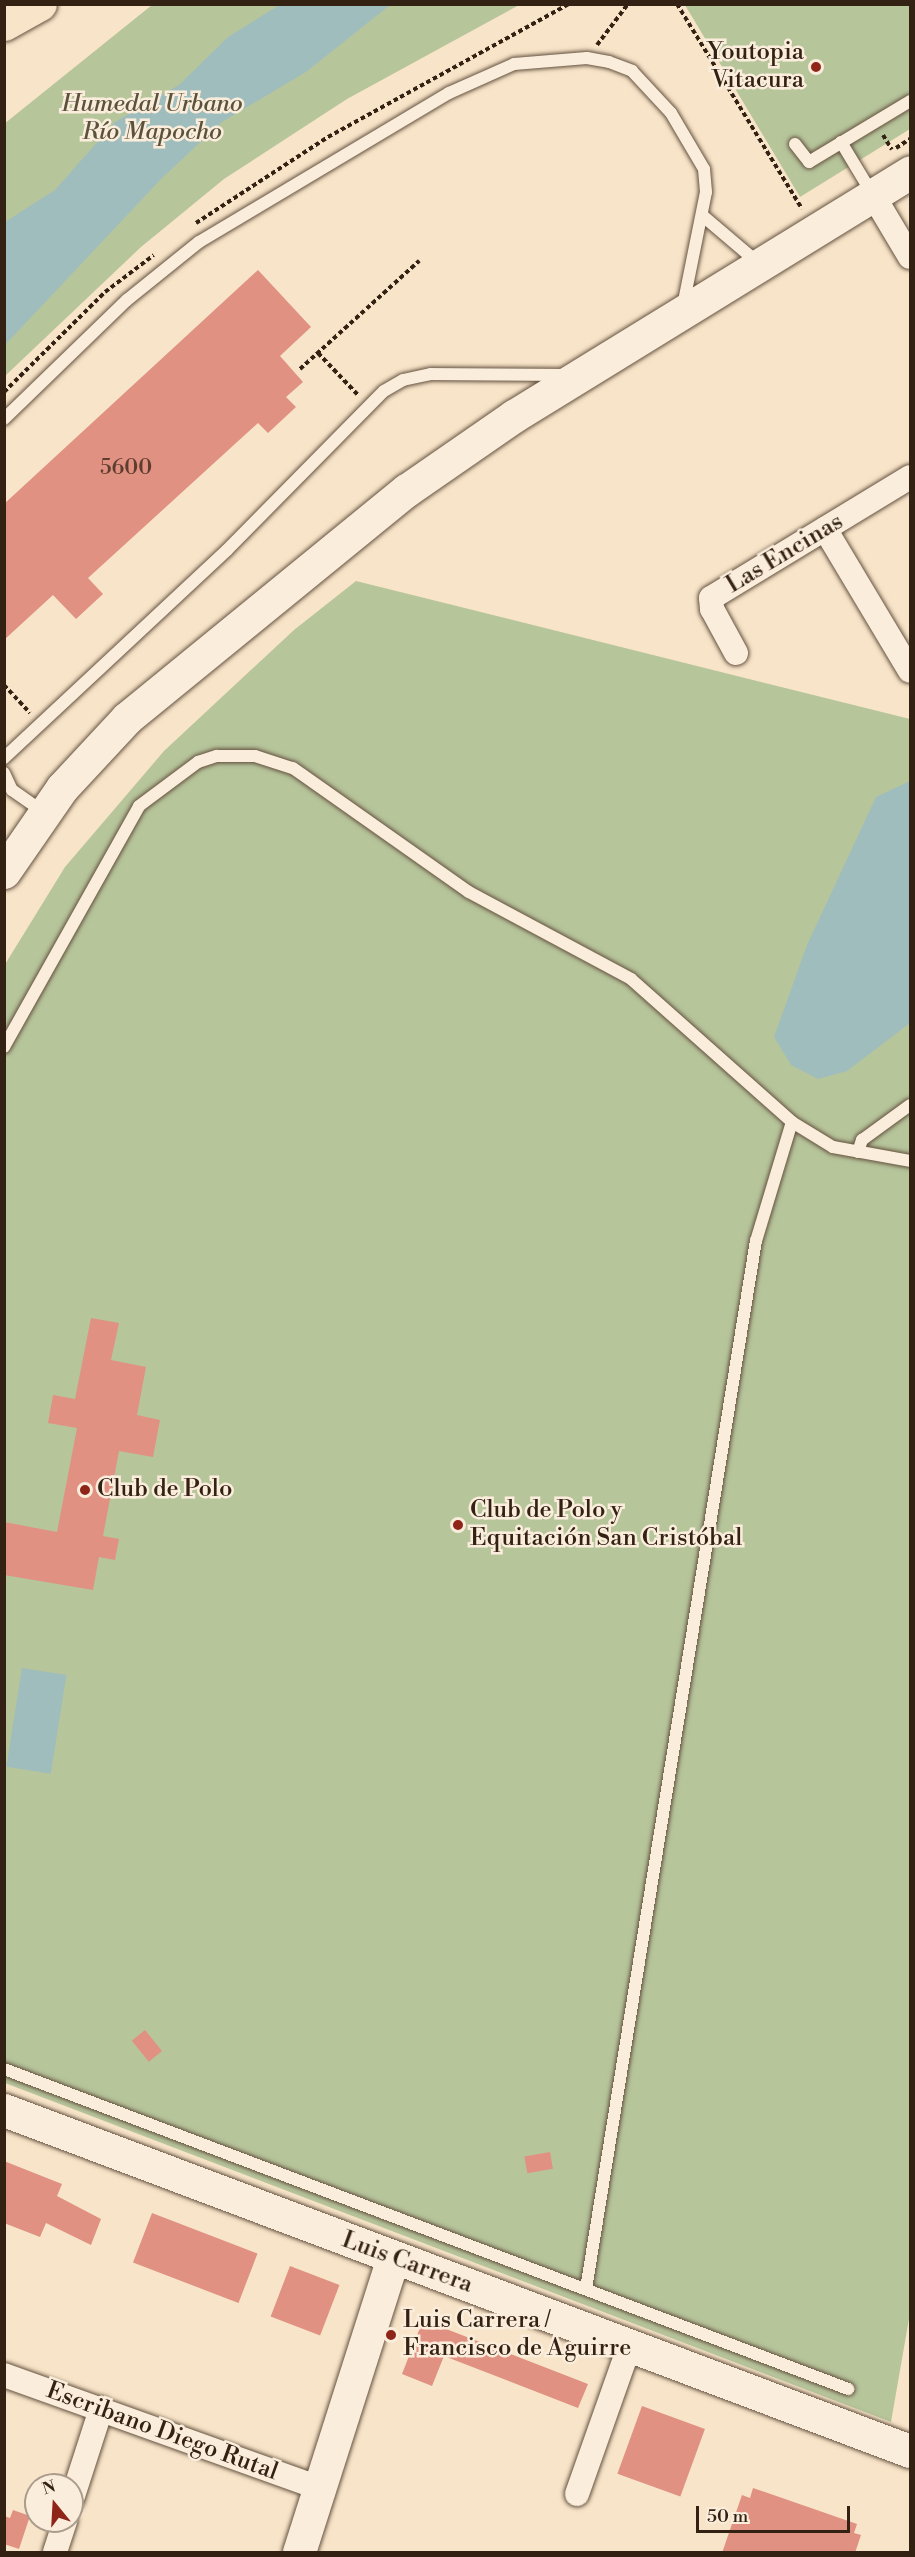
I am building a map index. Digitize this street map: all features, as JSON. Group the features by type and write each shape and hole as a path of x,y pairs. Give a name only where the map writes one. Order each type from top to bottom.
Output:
{"highway":[{"path":"4,24 40,4"}],"street":[{"path":"4,872 44,812 104,741 161,689 406,490 581,375 910,172"},
{"path":"873,195 910,257"},
{"name":"Las Encinas","path":"736,653 712,609 711,598 910,477"},
{"path":"825,529 910,671"},
{"name":"Luis Carrera","path":"4,2110 910,2451"},
{"path":"299,2552 393,2258"},
{"path":"577,2494 630,2344"},
{"name":"Escribano Diego Rutal","path":"4,2375 319,2488"},
{"path":"80,2473 101,2409"},
{"path":"55,2553 61,2533"}],"lane":[{"path":"4,419 127,300 230,222 485,74 514,64 587,58 632,70 671,112 704,169 703,216 681,313"},
{"path":"795,144 809,162 910,101"},
{"path":"841,142 873,195"},
{"path":"703,216 760,264"},
{"path":"4,758 226,550 369,406 403,380 431,374 581,375"},
{"path":"4,1047 139,806 155,790 198,762 217,756 255,756 293,768 469,892 631,979 792,1122 833,1147 910,1161"},
{"path":"4,773 12,790 44,812"},
{"path":"858,1152 862,1140 910,1106"},
{"path":"586,2289 756,1241 792,1122"},
{"path":"4,2069 848,2389"}],"path":[{"path":"587,58 628,4"},
{"path":"677,4 814,230"},
{"path":"300,369 419,261"},
{"path":"318,353 369,406"},
{"path":"4,685 40,723"}],"green space":[{"name":"Humedal Urbano Río Mapocho","path":"152,5 519,5 347,99 224,179 141,247 5,376 4,124"},
{"name":"Youtopia Vitacura","path":"685,5 910,5 910,129 800,197"},
{"name":"Club de Polo y Equitación San Cristóbal","path":"356,581 910,719 910,2313 891,2422 5,2083 4,966 65,867 164,751 294,630"}],"water":[{"path":"281,4 390,5 306,72 222,122 162,178 5,345 5,222 55,190 115,122 179,85 228,37"},
{"path":"910,781 910,1023 847,1071 818,1079 791,1065 774,1037 807,945 876,797"},
{"path":"22,1668 66,1675 51,1774 6,1767"}],"building":[{"path":"258,270 311,327 280,356 303,382 286,397 296,407 268,433 258,423 88,578 103,594 76,619 53,595 4,640 4,504"},
{"path":"91,1318 119,1323 111,1360 146,1367 137,1415 160,1420 153,1457 119,1451 103,1536 119,1539 115,1560 99,1557 93,1590 4,1575 4,1522 57,1532 77,1428 48,1423 53,1395 75,1399"},
{"path":"145,2030 162,2051 149,2062 132,2041"},
{"path":"550,2152 553,2169 527,2173 524,2157"},
{"path":"4,2161 62,2184 57,2196 101,2219 91,2245 46,2223 40,2237 4,2223"},
{"path":"152,2213 257,2253 239,2303 133,2262"},
{"path":"290,2266 339,2285 320,2335 271,2316"},
{"path":"423,2320 588,2384 578,2408 444,2356 432,2386 402,2374"},
{"path":"642,2406 705,2429 680,2497 617,2474"},
{"path":"753,2488 857,2524 854,2533 861,2535 855,2553 722,2553 742,2495 750,2498"},
{"path":"13,2510 24,2514 24,2533 19,2549 4,2544 4,2516 10,2518"}],"place":[{"name":"Youtopia Vitacura","path":"816,67"},
{"name":"Club de Polo","path":"85,1490"},
{"name":"Club de Polo y Equitación San Cristóbal","path":"458,1525"},
{"name":"Luis Carrera / Francisco de Aguirre","path":"391,2335"}]}
